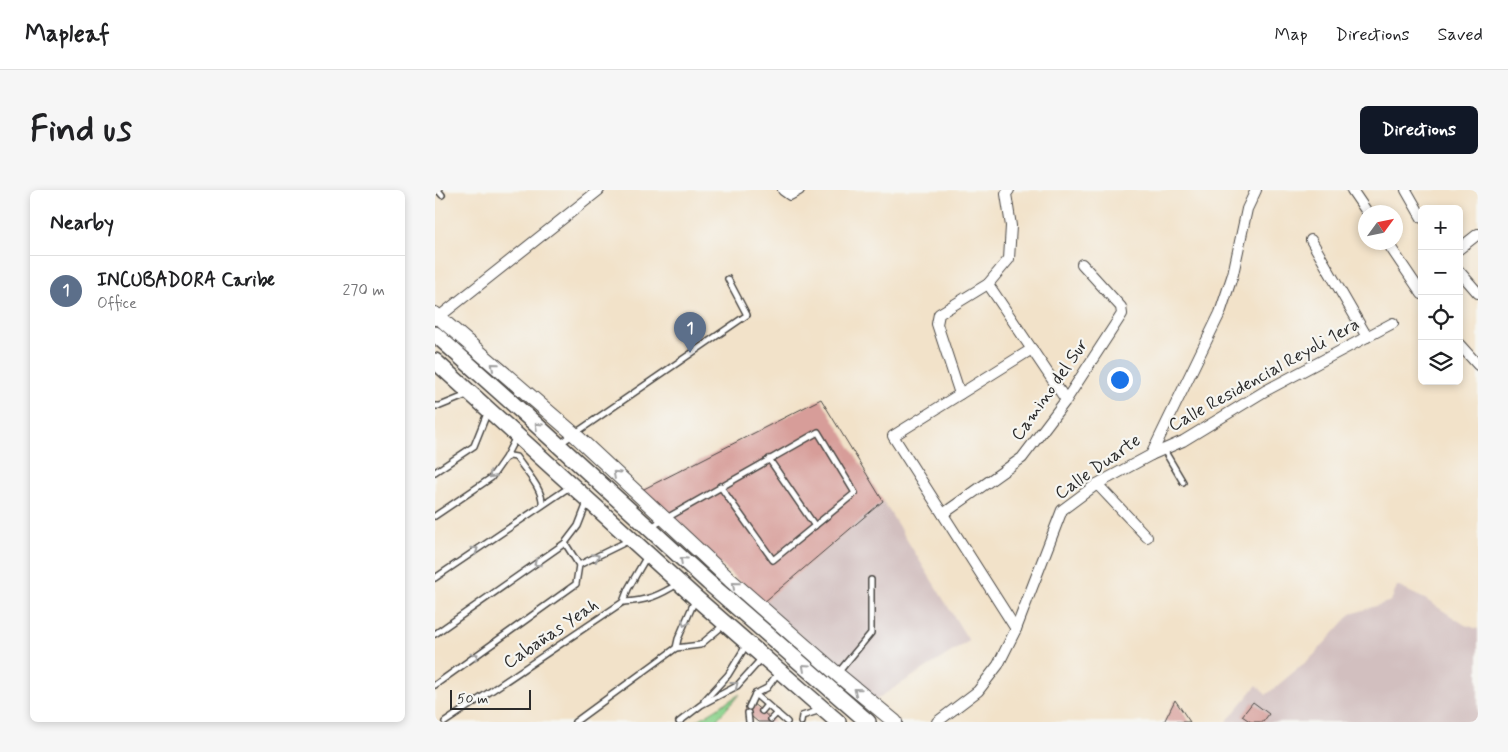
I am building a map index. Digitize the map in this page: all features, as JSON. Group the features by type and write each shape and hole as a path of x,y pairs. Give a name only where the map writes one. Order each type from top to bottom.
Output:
{"main road":[{"path":"435,334 709,583 868,722"},
{"path":"436,362 489,408 679,583 838,722"}],"street":[{"path":"599,190 436,318 573,434 664,520 837,674 895,722"},
{"path":"960,394 937,324 939,314 989,284 1009,259 1011,226 1006,194 1009,190"},
{"name":"Calle Duarte","path":"937,722 978,691 998,665 1016,629 1062,510 1097,484 1151,455 1220,313 1233,274 1247,209 1256,190"},
{"path":"1353,190 1363,205"},
{"path":"1406,190 1418,211"},
{"path":"1463,246 1478,234"},
{"path":"1311,240 1367,337"},
{"path":"1392,250 1418,288"},
{"name":"Camino del Sur","path":"943,514 1022,458 1066,400 1122,314 1121,307 1082,264"},
{"path":"1463,276 1478,293"},
{"path":"989,284 1066,400"},
{"name":"Calle Residencial Reyoli 1era","path":"1151,455 1183,441 1265,391 1393,323"},
{"path":"1463,348 1478,365"},
{"path":"1016,629 893,436 1032,349"},
{"path":"1097,484 1147,537"}],"lane":[{"path":"558,445 747,315 728,279"},
{"path":"435,401 438,406 471,393"},
{"path":"435,472 474,446 489,408"},
{"path":"649,528 721,486 818,432 855,493 773,560 721,486"},
{"path":"435,516 491,478 505,458 517,434"},
{"path":"1163,449 1183,482"},
{"path":"505,458 515,457 539,491 543,501 542,505"},
{"path":"769,459 815,526"},
{"path":"435,578 572,485"},
{"path":"435,634 565,543 577,526 589,500"},
{"path":"579,565 632,540"},
{"path":"435,685 577,584 579,565 565,543"},
{"name":"Cabañas Yeah","path":"623,602 628,588 648,555"},
{"path":"837,674 871,633 871,580"},
{"name":"Cabañas Yeah","path":"445,722 623,602 643,601 665,592 679,583"},
{"path":"676,648 696,598"},
{"path":"575,722 676,648 700,645 725,624"},
{"path":"701,706 728,675 747,643"},
{"path":"679,722 701,706 737,686 763,656"},
{"path":"749,707 755,694 767,688 780,671"},
{"path":"755,694 786,722"},
{"path":"762,711 767,705"},
{"path":"801,722 802,716 824,710"},
{"path":"748,713 752,721"},
{"path":"771,719 777,713"}],"shaded area":[{"path":"883,501 969,641 875,700 763,603"},
{"path":"1397,586 1425,599 1465,625 1478,629 1478,722 1226,722 1257,685 1266,695 1313,656 1351,614 1391,601"}],"green space":[{"path":"740,694 717,719 721,722 695,722"}],"building":[{"path":"821,399 883,501 763,603 640,491"},
{"path":"1175,700 1190,722 1164,722"},
{"path":"1253,702 1269,714 1263,722 1251,722 1242,716"},
{"path":"752,703 774,722 758,722 745,711"}],"place":[{"name":"INCUBADORA Caribe","path":"690,353"}]}
